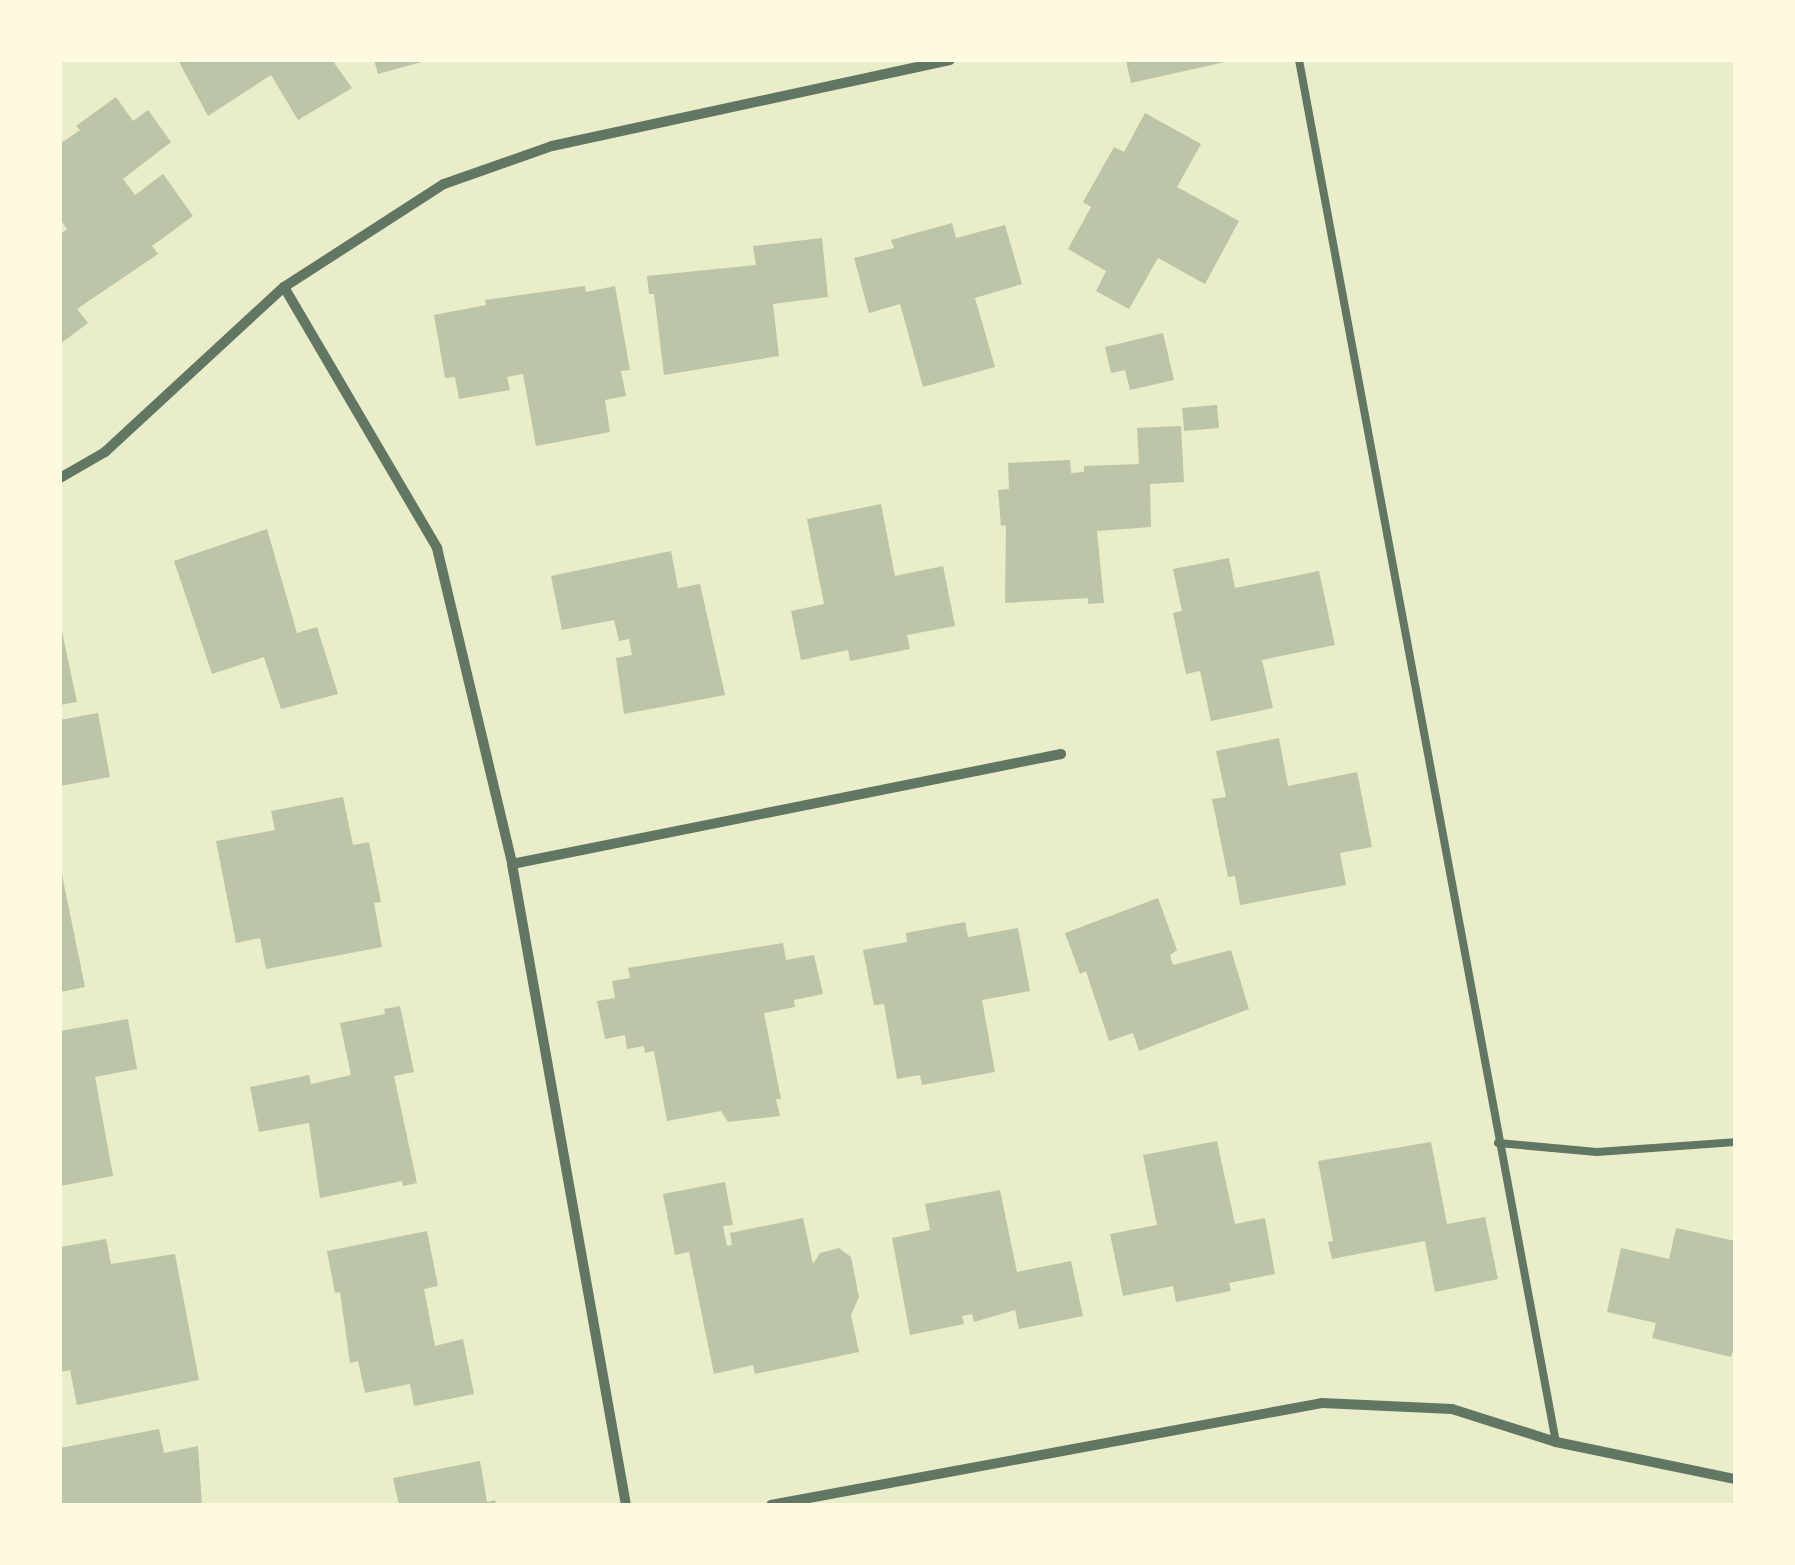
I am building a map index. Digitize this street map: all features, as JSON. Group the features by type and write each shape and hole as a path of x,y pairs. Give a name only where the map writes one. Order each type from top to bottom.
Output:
{"street":[{"path":"60,478 105,452 284,287 444,184 552,146 950,60"},
{"path":"284,287 437,548 512,864 626,1505"},
{"path":"512,864 1061,754"},
{"path":"771,1505 1322,1403 1452,1410 1556,1442 1735,1479"}],"lane":[{"path":"1299,60 1556,1442"},
{"path":"1498,1143 1598,1152 1735,1142"}],"building":[{"path":"178,60 332,60 352,88 298,120 271,75 208,116"},
{"path":"374,60 425,60 425,61 378,74"},
{"path":"1126,60 1225,60 1225,62 1131,83"},
{"path":"116,97 133,121 148,110 171,142 123,179 135,195 163,174 193,216 152,246 158,254 77,309 88,323 60,344 60,234 67,229 60,219 60,144 80,130 76,126"},
{"path":"1145,113 1201,144 1177,187 1239,221 1205,284 1158,258 1129,309 1096,291 1106,271 1068,249 1091,207 1083,202 1114,147 1124,152"},
{"path":"952,223 956,238 1005,225 1022,284 975,298 995,367 923,387 900,304 869,313 854,258 894,248 891,240"},
{"path":"822,238 828,297 773,304 779,356 664,375 654,294 649,294 647,276 756,265 753,246"},
{"path":"585,286 586,292 615,286 630,370 621,371 626,396 605,400 610,432 536,446 523,374 507,377 510,390 459,399 455,377 445,378 434,315 486,305 485,300"},
{"path":"1163,333 1174,380 1130,390 1125,370 1111,373 1105,347"},
{"path":"1217,405 1219,428 1184,431 1182,408"},
{"path":"1181,426 1184,482 1150,484 1151,527 1097,531 1104,603 1088,604 1088,598 1005,603 1006,525 1001,526 998,490 1009,489 1008,463 1070,460 1071,473 1084,472 1084,466 1139,464 1137,428"},
{"path":"881,504 895,576 943,566 955,626 907,635 910,649 850,661 848,650 801,660 791,611 824,604 807,519"},
{"path":"267,529 297,633 317,627 338,694 281,709 264,657 212,674 174,561"},
{"path":"671,551 678,588 700,584 725,695 624,714 616,658 632,655 629,639 619,641 614,620 562,630 551,576"},
{"path":"1229,558 1235,588 1319,571 1335,645 1262,660 1273,708 1211,721 1200,671 1186,674 1173,613 1182,611 1173,569"},
{"path":"60,622 77,702 60,705"},
{"path":"98,713 110,777 60,786 60,720"},
{"path":"1279,738 1288,786 1357,772 1372,847 1340,853 1346,885 1240,905 1235,876 1228,877 1212,799 1226,797 1216,751"},
{"path":"343,797 353,845 369,842 381,902 374,903 382,947 266,969 260,938 236,943 216,841 275,830 271,811"},
{"path":"60,865 85,987 60,992"},
{"path":"1158,898 1177,950 1170,955 1173,965 1231,950 1249,1009 1139,1051 1133,1033 1109,1041 1086,971 1080,974 1065,933"},
{"path":"965,922 968,937 1018,928 1030,991 982,1000 995,1072 922,1085 920,1075 897,1079 884,1004 874,1005 863,950 907,942 906,933"},
{"path":"783,943 786,960 814,955 823,994 794,1000 795,1007 764,1013 781,1099 776,1099 780,1116 728,1122 721,1111 667,1121 654,1051 645,1053 644,1046 627,1049 625,1035 605,1039 597,1001 615,998 612,981 630,978 628,968"},
{"path":"400,1006 414,1072 394,1076 417,1183 403,1186 402,1181 320,1198 309,1123 259,1132 250,1087 309,1075 311,1084 351,1075 340,1023 385,1014 384,1009"},
{"path":"128,1019 137,1069 95,1077 113,1176 60,1186 60,1031"},
{"path":"1217,1141 1235,1224 1265,1218 1275,1274 1229,1283 1231,1291 1176,1302 1173,1286 1123,1296 1110,1234 1157,1225 1143,1155"},
{"path":"1431,1142 1447,1224 1485,1217 1498,1279 1435,1292 1425,1241 1332,1259 1328,1242 1333,1241 1318,1161"},
{"path":"725,1182 733,1225 723,1226 727,1246 732,1245 730,1233 803,1218 813,1264 820,1253 839,1248 851,1257 859,1297 851,1315 859,1352 755,1374 753,1365 714,1374 689,1252 675,1255 663,1194"},
{"path":"1000,1190 1017,1272 1071,1261 1083,1316 1019,1329 1015,1310 974,1322 972,1314 962,1316 964,1324 910,1335 892,1238 930,1230 925,1204"},
{"path":"1676,1228 1735,1241 1735,1346 1731,1357 1652,1338 1656,1323 1607,1312 1621,1248 1669,1259"},
{"path":"427,1231 438,1286 424,1289 435,1346 463,1339 474,1394 414,1406 410,1384 365,1393 358,1361 350,1363 340,1292 335,1293 327,1251"},
{"path":"106,1239 111,1264 175,1254 199,1380 77,1405 70,1370 60,1372 60,1247"},
{"path":"159,1429 164,1453 198,1446 202,1505 60,1505 60,1448"},
{"path":"480,1461 487,1502 495,1500 496,1505 399,1505 393,1478"}]}
